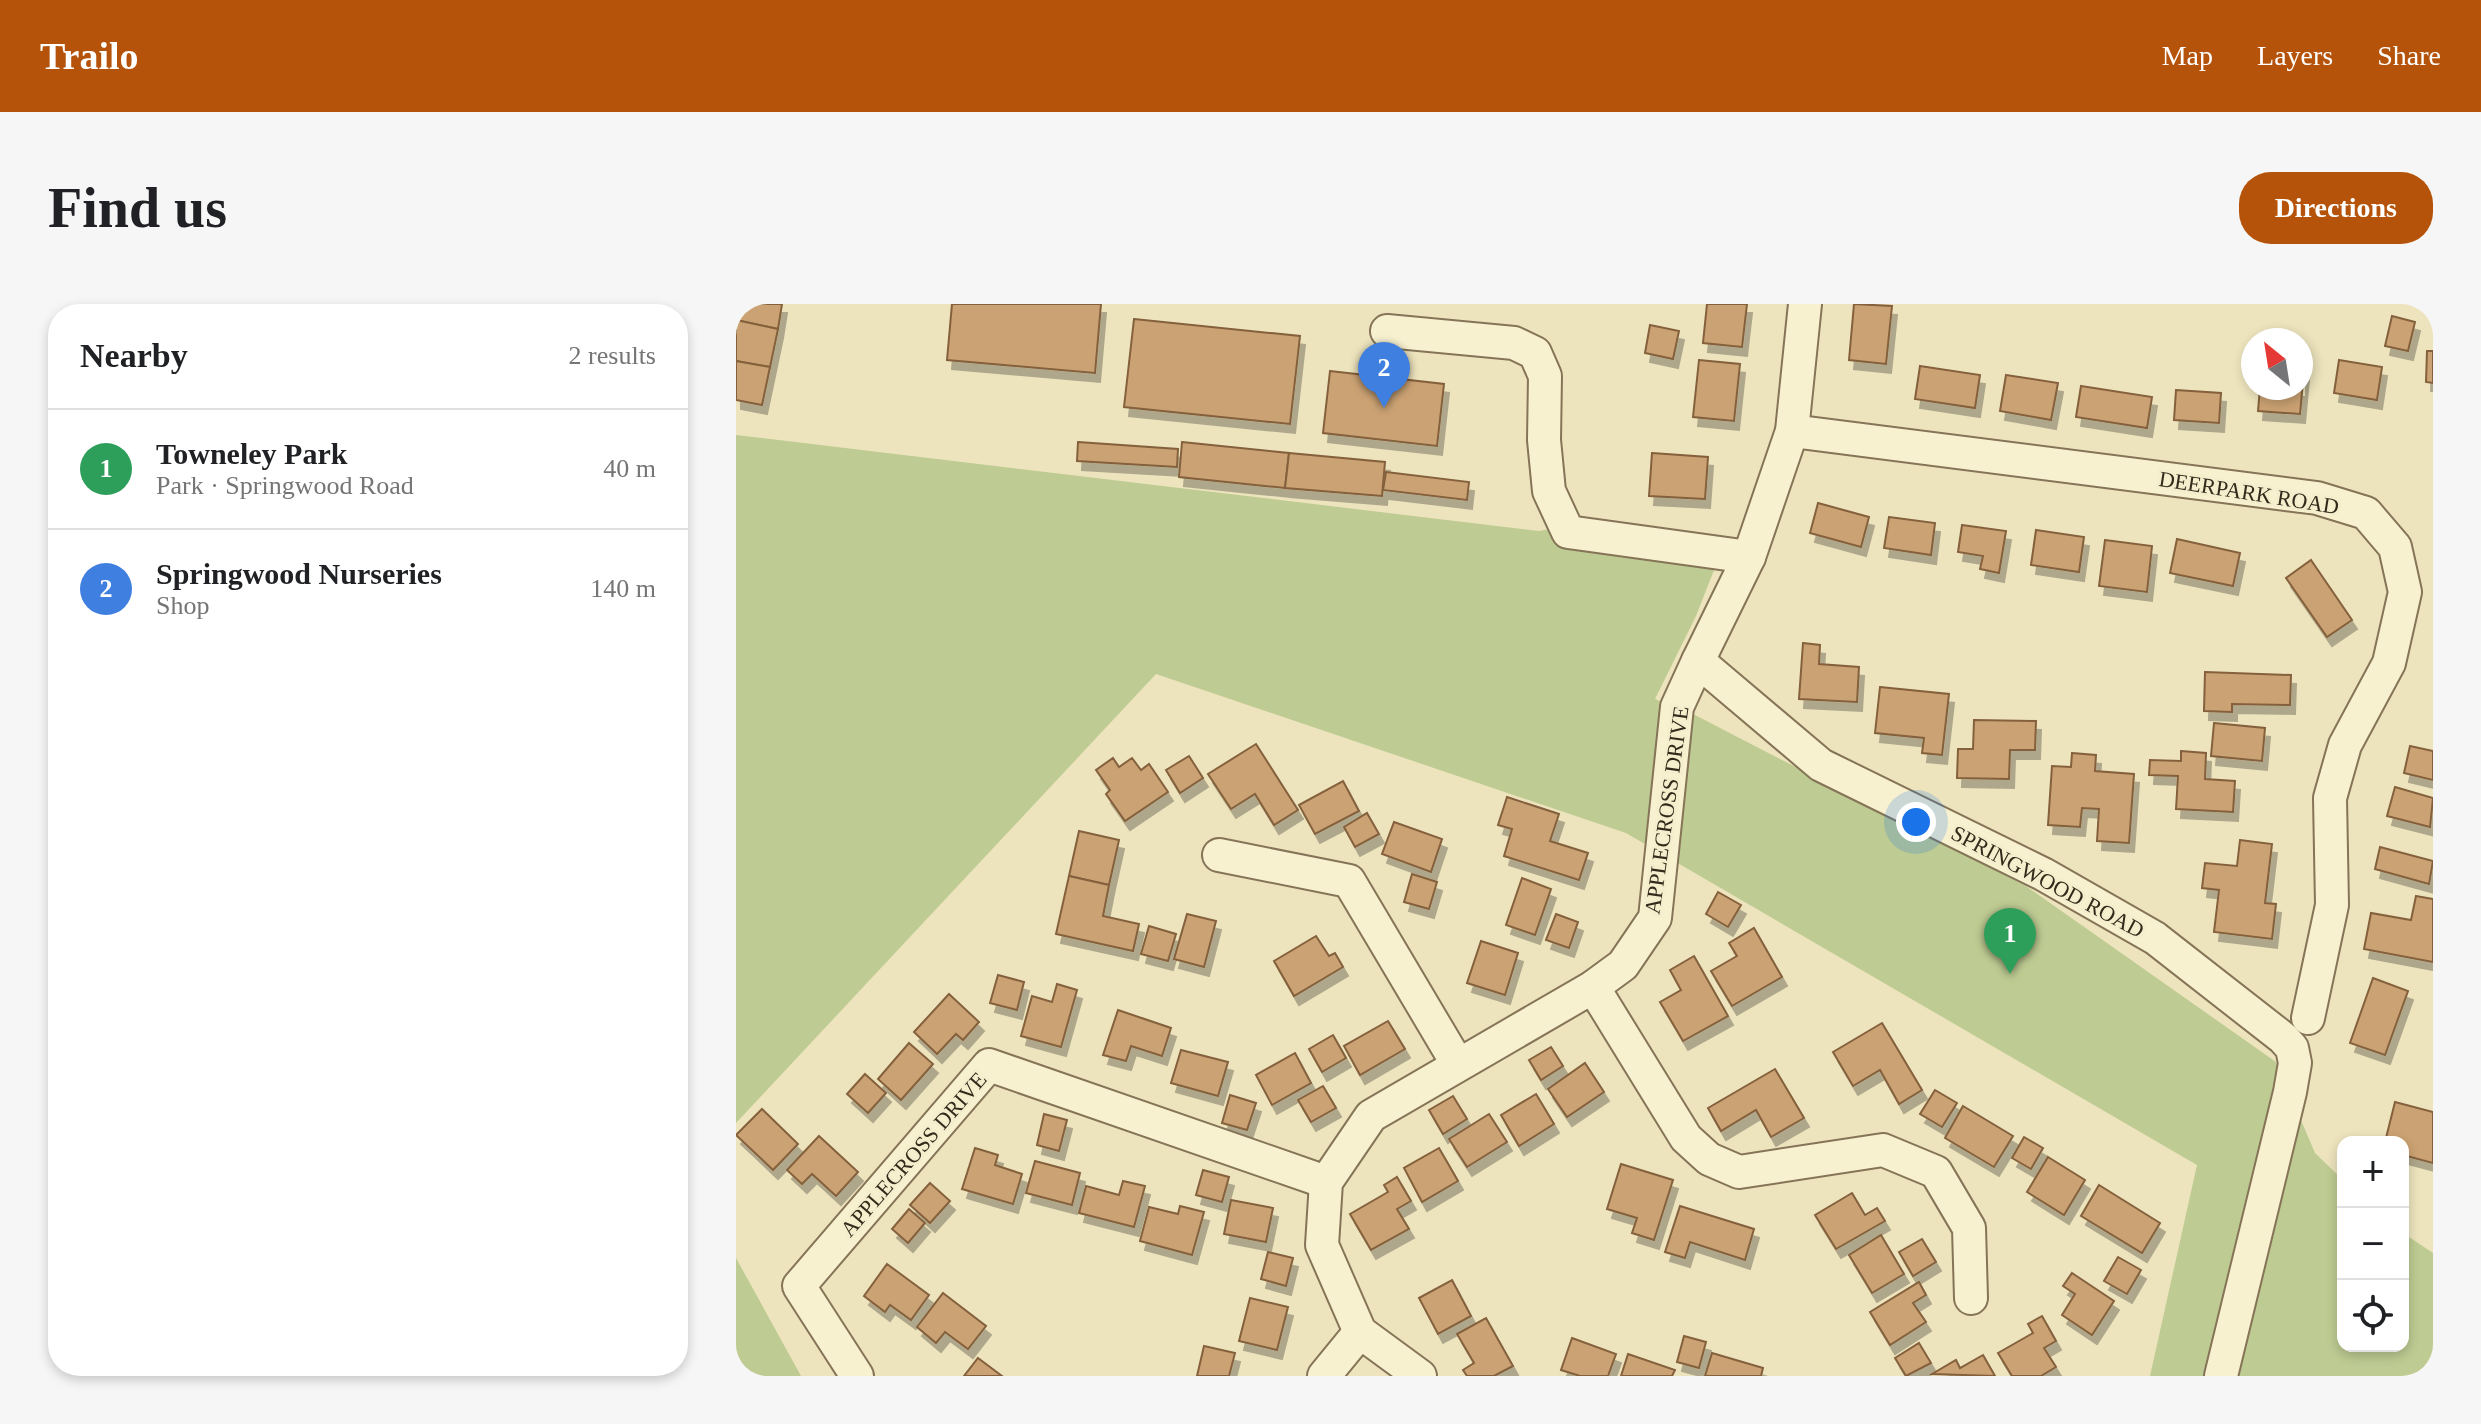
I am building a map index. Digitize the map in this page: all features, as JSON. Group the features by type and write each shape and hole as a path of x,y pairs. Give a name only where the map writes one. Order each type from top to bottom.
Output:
{"street":[{"path":"1698,661 1749,557 1792,431 1805,304"},
{"path":"1387,331 1514,343 1535,353 1545,376 1544,440 1549,491 1568,532 1749,557"},
{"name":"DEERPARK ROAD","path":"1792,431 2317,498 2366,513 2395,547 2405,592 2389,663 2345,745 2330,798 2332,905 2308,1018"},
{"name":"APPLECROSS DRIVE","path":"857,1376 799,1286 989,1065 1326,1182 1371,1116 1457,1063 1593,987 1623,965 1655,918 1677,707 1698,661"},
{"name":"SPRINGWOOD ROAD","path":"1698,661 1821,765 2043,874 2155,938 2264,1019 2292,1048 2295,1063 2221,1376"},
{"path":"1219,855 1349,881 1457,1063"},
{"path":"1593,987 1686,1138 1709,1159 1739,1172 1883,1150 1936,1172 1969,1228 1971,1298"},
{"path":"1326,1182 1322,1245 1360,1332 1420,1376"},
{"path":"1324,1376 1360,1332"}],"green space":[{"path":"736,435 1539,531 1576,524 1727,537 1696,616 1655,699 1695,715 2026,886 2276,1062 2315,1153 2337,1174 2337,1352 2409,1352 2409,1237 2433,1253 2433,1376 2150,1376 2197,1165 1626,833 1156,674 736,1123"},
{"path":"736,1258 801,1376 736,1376"}],"building":[{"path":"736,304 782,304 778,329 736,320"},
{"path":"952,304 1101,304 1095,373 947,360"},
{"path":"1707,304 1747,304 1742,347 1703,343"},
{"path":"1854,304 1892,306 1886,364 1849,360"},
{"path":"2392,316 2415,322 2408,351 2385,346"},
{"path":"1134,319 1300,336 1290,424 1124,407"},
{"path":"736,320 778,329 770,367 736,361"},
{"path":"1650,325 1679,331 1673,359 1645,353"},
{"path":"2427,351 2433,351 2433,383 2426,382"},
{"path":"1699,360 1740,364 1734,421 1693,417"},
{"path":"2339,360 2382,367 2377,400 2334,393"},
{"path":"736,361 770,367 762,405 736,400"},
{"path":"1920,366 1980,375 1975,408 1915,399"},
{"path":"1330,371 1444,384 1437,446 1323,433"},
{"path":"2006,375 2058,383 2051,420 2000,411"},
{"path":"2081,386 2152,397 2147,428 2076,417"},
{"path":"2176,390 2221,393 2219,423 2174,420"},
{"path":"2259,400 2301,400 2300,414 2258,411"},
{"path":"1078,442 1178,449 1177,467 1077,461"},
{"path":"1182,442 1289,453 1285,488 1179,477"},
{"path":"1289,453 1385,462 1382,496 1285,488"},
{"path":"1652,453 1708,457 1705,499 1649,496"},
{"path":"1386,472 1469,482 1467,500 1383,490"},
{"path":"1818,503 1869,517 1861,547 1810,533"},
{"path":"1889,517 1935,523 1931,555 1884,548"},
{"path":"1962,525 2006,531 1999,573 1980,569 1983,556 1958,552"},
{"path":"2036,530 2084,537 2079,572 2031,565"},
{"path":"2177,539 2240,553 2233,586 2170,573"},
{"path":"2105,540 2152,546 2147,592 2099,586"},
{"path":"2311,560 2352,620 2327,637 2286,578"},
{"path":"1803,643 1820,645 1819,664 1859,667 1857,702 1799,699"},
{"path":"2205,672 2291,675 2290,705 2232,704 2232,712 2204,711"},
{"path":"1880,687 1949,694 1942,755 1922,753 1924,738 1875,733"},
{"path":"1974,720 2036,721 2035,750 2010,750 2009,779 1957,778 1958,749 1973,749"},
{"path":"2214,723 2265,728 2262,761 2211,756"},
{"path":"1256,744 1298,810 1274,825 1255,794 1231,809 1208,774"},
{"path":"2410,746 2433,751 2433,780 2404,773"},
{"path":"2181,751 2206,753 2205,779 2235,781 2233,812 2176,809 2178,776 2149,775 2150,760 2181,761"},
{"path":"2072,753 2096,755 2095,771 2134,774 2129,843 2097,841 2099,809 2082,808 2080,827 2048,825 2052,766 2071,767"},
{"path":"1189,756 1203,778 1180,793 1166,770"},
{"path":"1113,758 1119,767 1132,758 1141,770 1149,764 1168,792 1125,821 1106,794 1110,790 1096,770"},
{"path":"1343,781 1359,811 1315,834 1299,805"},
{"path":"2395,787 2433,798 2430,827 2387,816"},
{"path":"1507,797 1559,814 1550,841 1588,853 1579,880 1504,856 1512,829 1498,825"},
{"path":"1367,813 1379,834 1355,847 1344,827"},
{"path":"1394,822 1442,839 1431,872 1382,854"},
{"path":"1079,831 1119,840 1109,885 1069,876"},
{"path":"2240,840 2272,844 2265,903 2276,904 2272,939 2214,932 2219,890 2202,888 2205,863 2237,866"},
{"path":"2380,847 2433,861 2429,884 2375,869"},
{"path":"1412,874 1437,882 1429,909 1404,902"},
{"path":"1069,876 1109,885 1103,916 1139,924 1133,951 1056,934"},
{"path":"1522,878 1551,889 1535,935 1506,925"},
{"path":"1718,892 1741,905 1728,927 1706,914"},
{"path":"2416,896 2433,899 2433,962 2364,949 2371,913 2411,920"},
{"path":"1187,914 1216,921 1204,967 1174,959"},
{"path":"1556,914 1578,922 1569,948 1546,940"},
{"path":"1149,926 1176,934 1168,961 1141,954"},
{"path":"1754,928 1782,977 1732,1006 1711,971 1737,956 1729,943"},
{"path":"1316,936 1329,956 1335,953 1343,967 1294,996 1274,961"},
{"path":"1481,941 1518,953 1505,995 1467,983"},
{"path":"1694,956 1728,1016 1683,1041 1660,1002 1681,990 1670,970"},
{"path":"998,975 1024,982 1017,1010 990,1003"},
{"path":"2373,978 2408,991 2385,1055 2350,1043"},
{"path":"1057,984 1077,990 1061,1047 1021,1036 1032,996 1052,1002"},
{"path":"949,994 979,1022 963,1040 956,1034 937,1054 914,1032"},
{"path":"1118,1010 1171,1028 1162,1056 1131,1046 1126,1061 1103,1055"},
{"path":"1388,1021 1405,1049 1360,1075 1344,1046"},
{"path":"1882,1023 1922,1090 1899,1104 1880,1070 1853,1086 1833,1052"},
{"path":"1333,1035 1346,1058 1322,1072 1309,1049"},
{"path":"909,1043 933,1064 901,1100 878,1079"},
{"path":"1551,1047 1563,1066 1541,1080 1529,1060"},
{"path":"1181,1050 1228,1062 1218,1096 1171,1083"},
{"path":"1295,1053 1311,1083 1272,1105 1256,1075"},
{"path":"1585,1063 1604,1092 1567,1117 1548,1089"},
{"path":"1775,1069 1804,1118 1771,1137 1756,1110 1721,1131 1708,1108"},
{"path":"865,1074 886,1093 868,1113 847,1094"},
{"path":"1323,1086 1336,1108 1311,1122 1298,1100"},
{"path":"1935,1090 1957,1103 1942,1127 1920,1114"},
{"path":"1536,1094 1554,1124 1519,1146 1501,1115"},
{"path":"1230,1095 1256,1103 1247,1130 1222,1123"},
{"path":"1453,1096 1467,1119 1443,1134 1429,1110"},
{"path":"2395,1102 2433,1112 2433,1163 2409,1157 2409,1136 2386,1136"},
{"path":"1963,1106 2013,1136 1994,1167 1945,1138"},
{"path":"762,1109 798,1144 773,1170 736,1135"},
{"path":"1044,1114 1067,1120 1059,1151 1037,1145"},
{"path":"1489,1114 1507,1142 1467,1167 1449,1139"},
{"path":"819,1136 858,1172 836,1196 812,1174 802,1184 787,1170"},
{"path":"2024,1137 2043,1148 2031,1169 2012,1158"},
{"path":"975,1148 998,1155 995,1165 1022,1174 1013,1204 962,1189"},
{"path":"1439,1148 1458,1181 1422,1202 1404,1168"},
{"path":"2048,1157 2085,1180 2064,1215 2027,1192"},
{"path":"1035,1161 1080,1173 1072,1205 1026,1193"},
{"path":"1621,1164 1673,1180 1654,1240 1632,1233 1637,1218 1607,1209"},
{"path":"1203,1170 1229,1177 1222,1202 1196,1195"},
{"path":"1397,1177 1411,1201 1397,1209 1409,1229 1371,1250 1350,1214 1388,1192 1384,1185"},
{"path":"1123,1181 1145,1186 1134,1227 1079,1213 1086,1186 1119,1195"},
{"path":"930,1183 950,1201 930,1223 910,1205"},
{"path":"2099,1185 2160,1223 2142,1253 2081,1216"},
{"path":"1852,1193 1865,1215 1877,1208 1885,1221 1836,1249 1815,1215"},
{"path":"1231,1200 1273,1208 1266,1242 1224,1234"},
{"path":"1180,1206 1204,1212 1192,1255 1140,1241 1149,1207 1178,1214"},
{"path":"1680,1206 1754,1229 1745,1260 1690,1242 1685,1258 1665,1252"},
{"path":"909,1209 925,1223 908,1243 892,1229"},
{"path":"1881,1235 1904,1274 1872,1293 1849,1255"},
{"path":"1922,1239 1936,1262 1913,1276 1899,1252"},
{"path":"1268,1252 1293,1258 1286,1286 1261,1279"},
{"path":"2118,1257 2141,1270 2127,1294 2104,1281"},
{"path":"887,1264 929,1295 911,1320 890,1305 885,1312 864,1296"},
{"path":"2072,1273 2114,1301 2092,1335 2062,1315 2075,1294 2063,1286"},
{"path":"1452,1280 1471,1316 1438,1334 1419,1298"},
{"path":"1919,1282 1926,1295 1913,1303 1926,1322 1890,1345 1870,1312"},
{"path":"943,1293 986,1326 968,1349 945,1332 936,1343 917,1327"},
{"path":"1250,1298 1288,1307 1277,1350 1239,1341"},
{"path":"2042,1316 2056,1341 2044,1348 2056,1367 2041,1376 2012,1376 1998,1353 2033,1333 2028,1324"},
{"path":"1486,1318 1513,1366 1494,1376 1467,1376 1463,1370 1474,1363 1457,1334"},
{"path":"1684,1336 1706,1342 1699,1368 1677,1362"},
{"path":"1572,1338 1616,1354 1608,1376 1580,1376 1561,1370"},
{"path":"1919,1343 1931,1363 1906,1376 1895,1358"},
{"path":"1204,1346 1235,1353 1229,1376 1197,1376"},
{"path":"1712,1353 1763,1368 1761,1376 1705,1376"},
{"path":"1628,1354 1675,1370 1672,1376 1621,1376"},
{"path":"1983,1355 1995,1376 1932,1374 1956,1360 1960,1368"},
{"path":"978,1358 1002,1376 964,1376"}],"place":[{"name":"Springwood Nurseries","path":"1384,408"},
{"name":"Towneley Park","path":"2010,974"}]}
